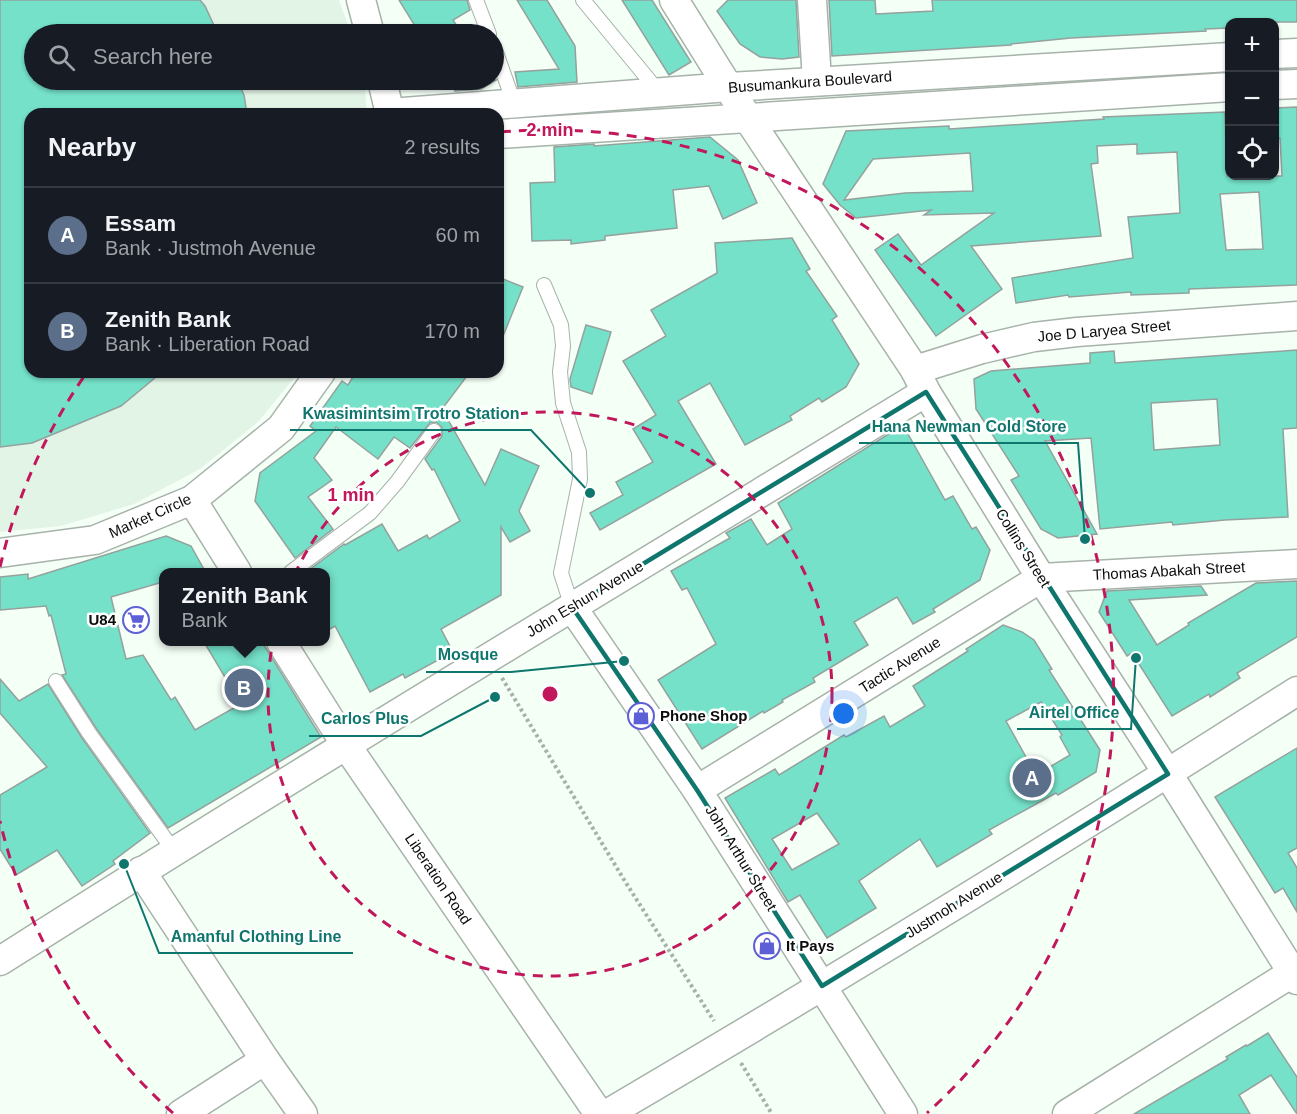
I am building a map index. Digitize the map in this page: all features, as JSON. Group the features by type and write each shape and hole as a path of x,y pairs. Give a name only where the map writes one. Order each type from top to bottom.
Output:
{"street":[{"path":"361,0 367,24"},
{"path":"674,0 729,87"},
{"path":"812,0 817,81"},
{"path":"1279,54 1297,52"},
{"name":"Busumankura Boulevard","path":"459,108 817,81 1225,57"},
{"path":"1279,85 1297,84"},
{"name":"Collins Street","path":"729,87 920,381 1041,578 1295,977"},
{"name":"Busumankura Boulevard","path":"504,134 1225,87"},
{"path":"384,90 389,108"},
{"name":"Joe D Laryea Street","path":"920,381 982,349 1034,337 1297,316"},
{"name":"Market Circle","path":"0,553 94,540 192,500 281,428 317,378"},
{"name":"John Eshun Avenue","path":"0,961 141,871 572,607 920,381"},
{"path":"192,500 234,568"},
{"name":"Thomas Abakah Street","path":"1041,578 1297,564"},
{"name":"Tactic Avenue","path":"697,789 1041,578"},
{"name":"John Arthur Street","path":"572,607 697,789 903,1114"},
{"name":"Liberation Road","path":"284,646 346,745 599,1114"},
{"name":"Justmoh Avenue","path":"607,1114 822,986 1167,774 1297,691"},
{"path":"141,871 303,1114"},
{"path":"1066,1114 1295,977"},
{"path":"181,1114 265,1060"}],"lane":[{"path":"476,0 485,24"},
{"path":"584,0 658,92"},
{"path":"504,76 514,104"},
{"path":"544,285 561,325 563,346 560,372 563,403 579,452 580,479 561,573 572,607"},
{"path":"298,568 370,513 397,482 434,431"},
{"path":"56,681 89,733 174,851"}],"path":[{"path":"487,658 509,686 632,892 772,1114"}],"highlighted area":[{"path":"926,392 1168,774 822,986 697,790 572,607"}],"shaded area":[{"path":"0,0 339,0 347,24 24,24 24,90 365,90 366,108 24,108 24,378 294,378 258,422 200,469 134,504 61,526 0,532"}],"building":[{"path":"0,0 200,0 213,24 24,24 24,90 242,90 246,108 24,108 24,378 155,378 121,406 32,443 0,447"},
{"path":"399,0 467,0 470,10 453,20 456,24 414,24"},
{"path":"517,0 547,0 575,46 577,82 518,87 515,72 559,69"},
{"path":"622,0 652,0 691,62 669,75"},
{"path":"728,0 796,0 799,57 782,59 760,57 740,44 717,11"},
{"path":"829,0 875,0 876,14 933,11 932,0 1297,0 1297,22 1279,22 1279,18 1225,18 1225,28 1205,29 1206,31 1071,38 1011,45 832,56"},
{"path":"1297,107 1297,285 1189,289 1189,293 1131,295 1131,292 1069,297 1068,295 1016,303 1012,278 1133,258 1128,217 1180,213 1177,152 1137,154 1137,144 1097,146 1098,163 1091,164 1101,236 971,246 1002,289 936,336 875,250 898,234 921,265 994,213 924,215 931,210 856,218 840,205 823,184 846,131 949,126 949,129 1104,119 1103,117 1225,112 1225,180 1279,180 1279,176 1282,176 1279,108","holes":["970,153 973,191 905,193 844,200 873,159","1259,192 1263,249 1226,250 1220,194"]},
{"path":"710,137 738,160 757,203 723,219 709,186 673,190 677,228 605,236 605,240 571,244 571,240 532,241 530,183 555,182 554,147"},
{"path":"792,238 810,269 806,271 837,316 832,320 859,364 846,387 822,402 819,398 790,416 792,420 745,445 710,383 678,401 716,464 600,530 590,513 623,495 616,482 653,462 633,429 656,415 623,361 666,336 651,310 717,273 715,243"},
{"path":"504,279 523,287 504,334"},
{"path":"586,325 611,332 592,394 571,387 570,379"},
{"path":"1297,350 1297,428 1283,429 1288,517 1173,525 1172,522 1100,529 1091,438 1045,441 1097,534 1058,538 1041,529 1011,480 1019,476 976,409 974,379 991,371 1090,363 1090,353 1114,351 1115,363","holes":["1217,399 1220,445 1154,450 1151,403"]},
{"path":"352,378 465,378 442,409 485,485 501,449 539,466 519,511 530,531 510,542 501,527 501,595 441,629 453,652 405,678 403,674 370,692 335,626 330,629 330,568 312,568 344,544 382,524 398,551 427,535 429,539 460,521 434,469 432,470 425,459 442,436 442,427 436,422 430,423 410,448 394,437 378,459 336,427 314,458 332,480 308,497 333,529 295,558 255,501 260,473 316,431 310,426 342,381 348,385"},
{"path":"903,425 945,500 953,496 972,529 976,527 990,550 980,580 933,609 935,612 913,624 897,597 854,622 868,645 813,678 815,682 702,749 658,680 716,644 687,588 682,590 671,571 730,538 726,533 751,519 767,545 792,529 778,503"},
{"path":"166,536 191,546 203,568 159,568 159,583 111,597 126,659 143,655 171,700 175,697 195,730 241,704 206,646 264,646 321,737 168,828 96,728 62,675 66,674 51,615 49,616 46,606 0,610 0,577 28,574 28,579"},
{"path":"1297,581 1297,637 1237,673 1240,678 1210,697 1209,694 1172,716 1132,653 1127,656 1099,612 1107,591 1201,586 1207,595 1129,600 1157,645 1189,625 1188,623 1256,583"},
{"path":"1003,625 1022,632 1034,640 1052,669 1049,670 1100,750 1096,772 1058,795 1056,793 989,830 992,834 937,867 920,839 859,881 876,908 827,938 800,895 788,902 725,798 775,769 779,775 844,735 846,737 884,716 890,727 925,706 913,686 968,651 966,649","holes":["1041,702 1062,735 1060,737 1070,755 1036,775 1006,721","817,813 839,844 792,870 772,839"]},
{"path":"0,679 19,701 48,684 82,738 150,833 113,861 115,864 82,886 57,850 16,875 0,849 0,795 47,767 0,713"},
{"path":"1297,748 1297,848 1288,853 1297,868 1297,912 1283,888 1275,893 1215,797"},
{"path":"1268,1033 1297,1077 1297,1114 1271,1075 1239,1095 1250,1114 1134,1114 1228,1059 1226,1057"}],"place":[{"name":"Kwasimintsim Trotro Station","path":"590,493"},
{"name":"Hana Newman Cold Store","path":"1085,539"},
{"name":"U84","path":"136,620"},
{"name":"Airtel Office","path":"1136,658"},
{"name":"Mosque","path":"624,661"},
{"name":"Zenith Bank","path":"244,688"},
{"name":"Carlos Plus","path":"495,697"},
{"name":"Phone Shop","path":"641,716"},
{"name":"Essam","path":"1032,778"},
{"name":"Amanful Clothing Line","path":"124,864"},
{"name":"It Pays","path":"767,946"}]}
